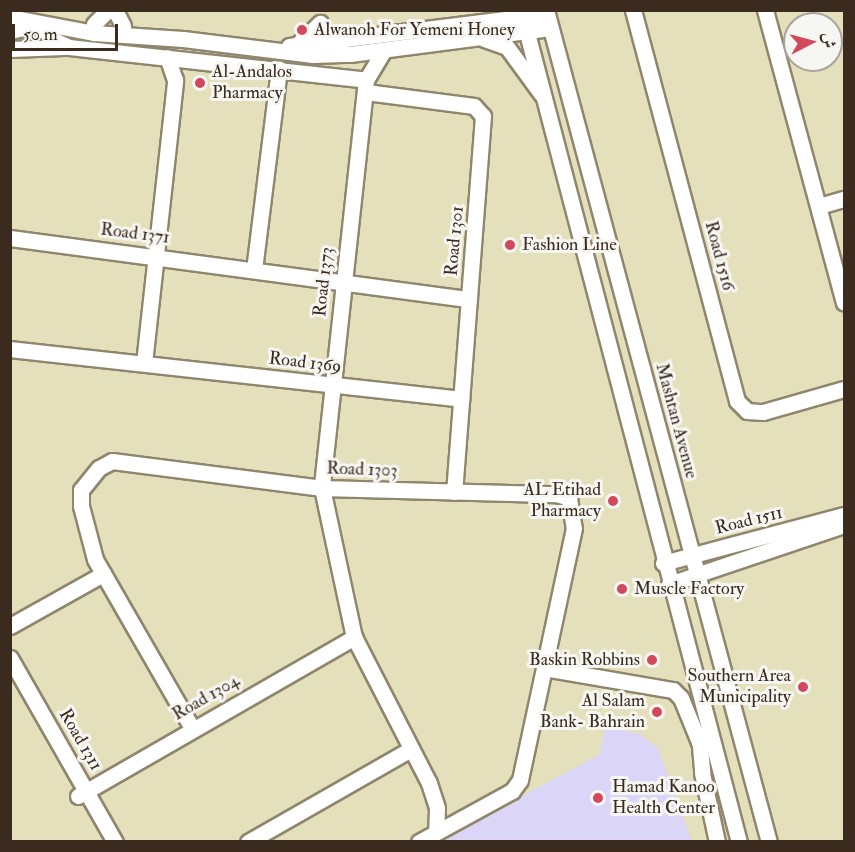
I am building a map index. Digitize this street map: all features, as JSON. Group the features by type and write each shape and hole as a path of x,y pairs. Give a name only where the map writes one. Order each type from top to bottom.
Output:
{"street":[{"path":"112,24 115,10"},
{"name":"Road 1516","path":"633,10 737,401 747,411 762,412 844,389"},
{"path":"765,10 844,303"},
{"path":"297,45 320,16 335,43"},
{"path":"10,17 39,24 68,27 112,24"},
{"path":"277,49 297,45 335,43 487,17 548,18"},
{"name":"Mashtan Avenue","path":"548,18 769,842"},
{"path":"68,27 112,24 183,39 277,49 294,54 321,55 350,54 475,38 524,19"},
{"path":"524,19 663,563 739,842"},
{"path":"10,31 39,24"},
{"path":"39,24 52,39 69,47"},
{"path":"475,38 507,47 544,97"},
{"name":"Road 1301","path":"10,49 29,45 69,47 298,71 474,106 483,116 454,492"},
{"path":"366,86 384,50"},
{"path":"350,54 366,86"},
{"path":"298,71 321,55"},
{"path":"144,363 175,80 167,57"},
{"path":"175,80 191,60"},
{"path":"254,270 279,69"},
{"name":"Road 1373","path":"322,488 366,86"},
{"path":"819,206 844,199"},
{"name":"Road 1371","path":"10,238 469,299"},
{"name":"Road 1369","path":"10,349 461,399"},
{"name":"Road 1303","path":"192,728 103,574 88,540 81,490 99,468 112,461 322,488 557,494 569,498 574,528 520,780 512,791 418,842"},
{"path":"322,488 354,637 434,796 435,832"},
{"name":"Road 1511","path":"663,563 844,515"},
{"name":"Road 1511","path":"669,584 844,525"},
{"path":"10,627 103,574"},
{"name":"Road 1304","path":"83,793 192,728 354,637"},
{"name":"Road 1311","path":"10,658 83,793 104,842"},
{"path":"544,668 673,690 681,698 699,742 717,842"},
{"name":"Road 1311","path":"10,677 115,842"},
{"path":"699,742 701,702"},
{"path":"250,841 409,750"}],"shaded area":[{"name":"Hamad Kanoo Health Center","path":"605,728 638,733 658,748 692,841 439,841 600,754"}],"place":[{"name":"Alwanoh For Yemeni Honey","path":"302,30"},
{"name":"Al-Andalos Pharmacy","path":"200,83"},
{"name":"Fashion Line","path":"510,245"},
{"name":"AL Etihad Pharmacy","path":"613,501"},
{"name":"Muscle Factory","path":"622,589"},
{"name":"Baskin Robbins","path":"652,660"},
{"name":"Southern Area Municipality","path":"803,687"},
{"name":"Al Salam Bank- Bahrain","path":"657,712"},
{"name":"Hamad Kanoo Health Center","path":"598,798"}]}
